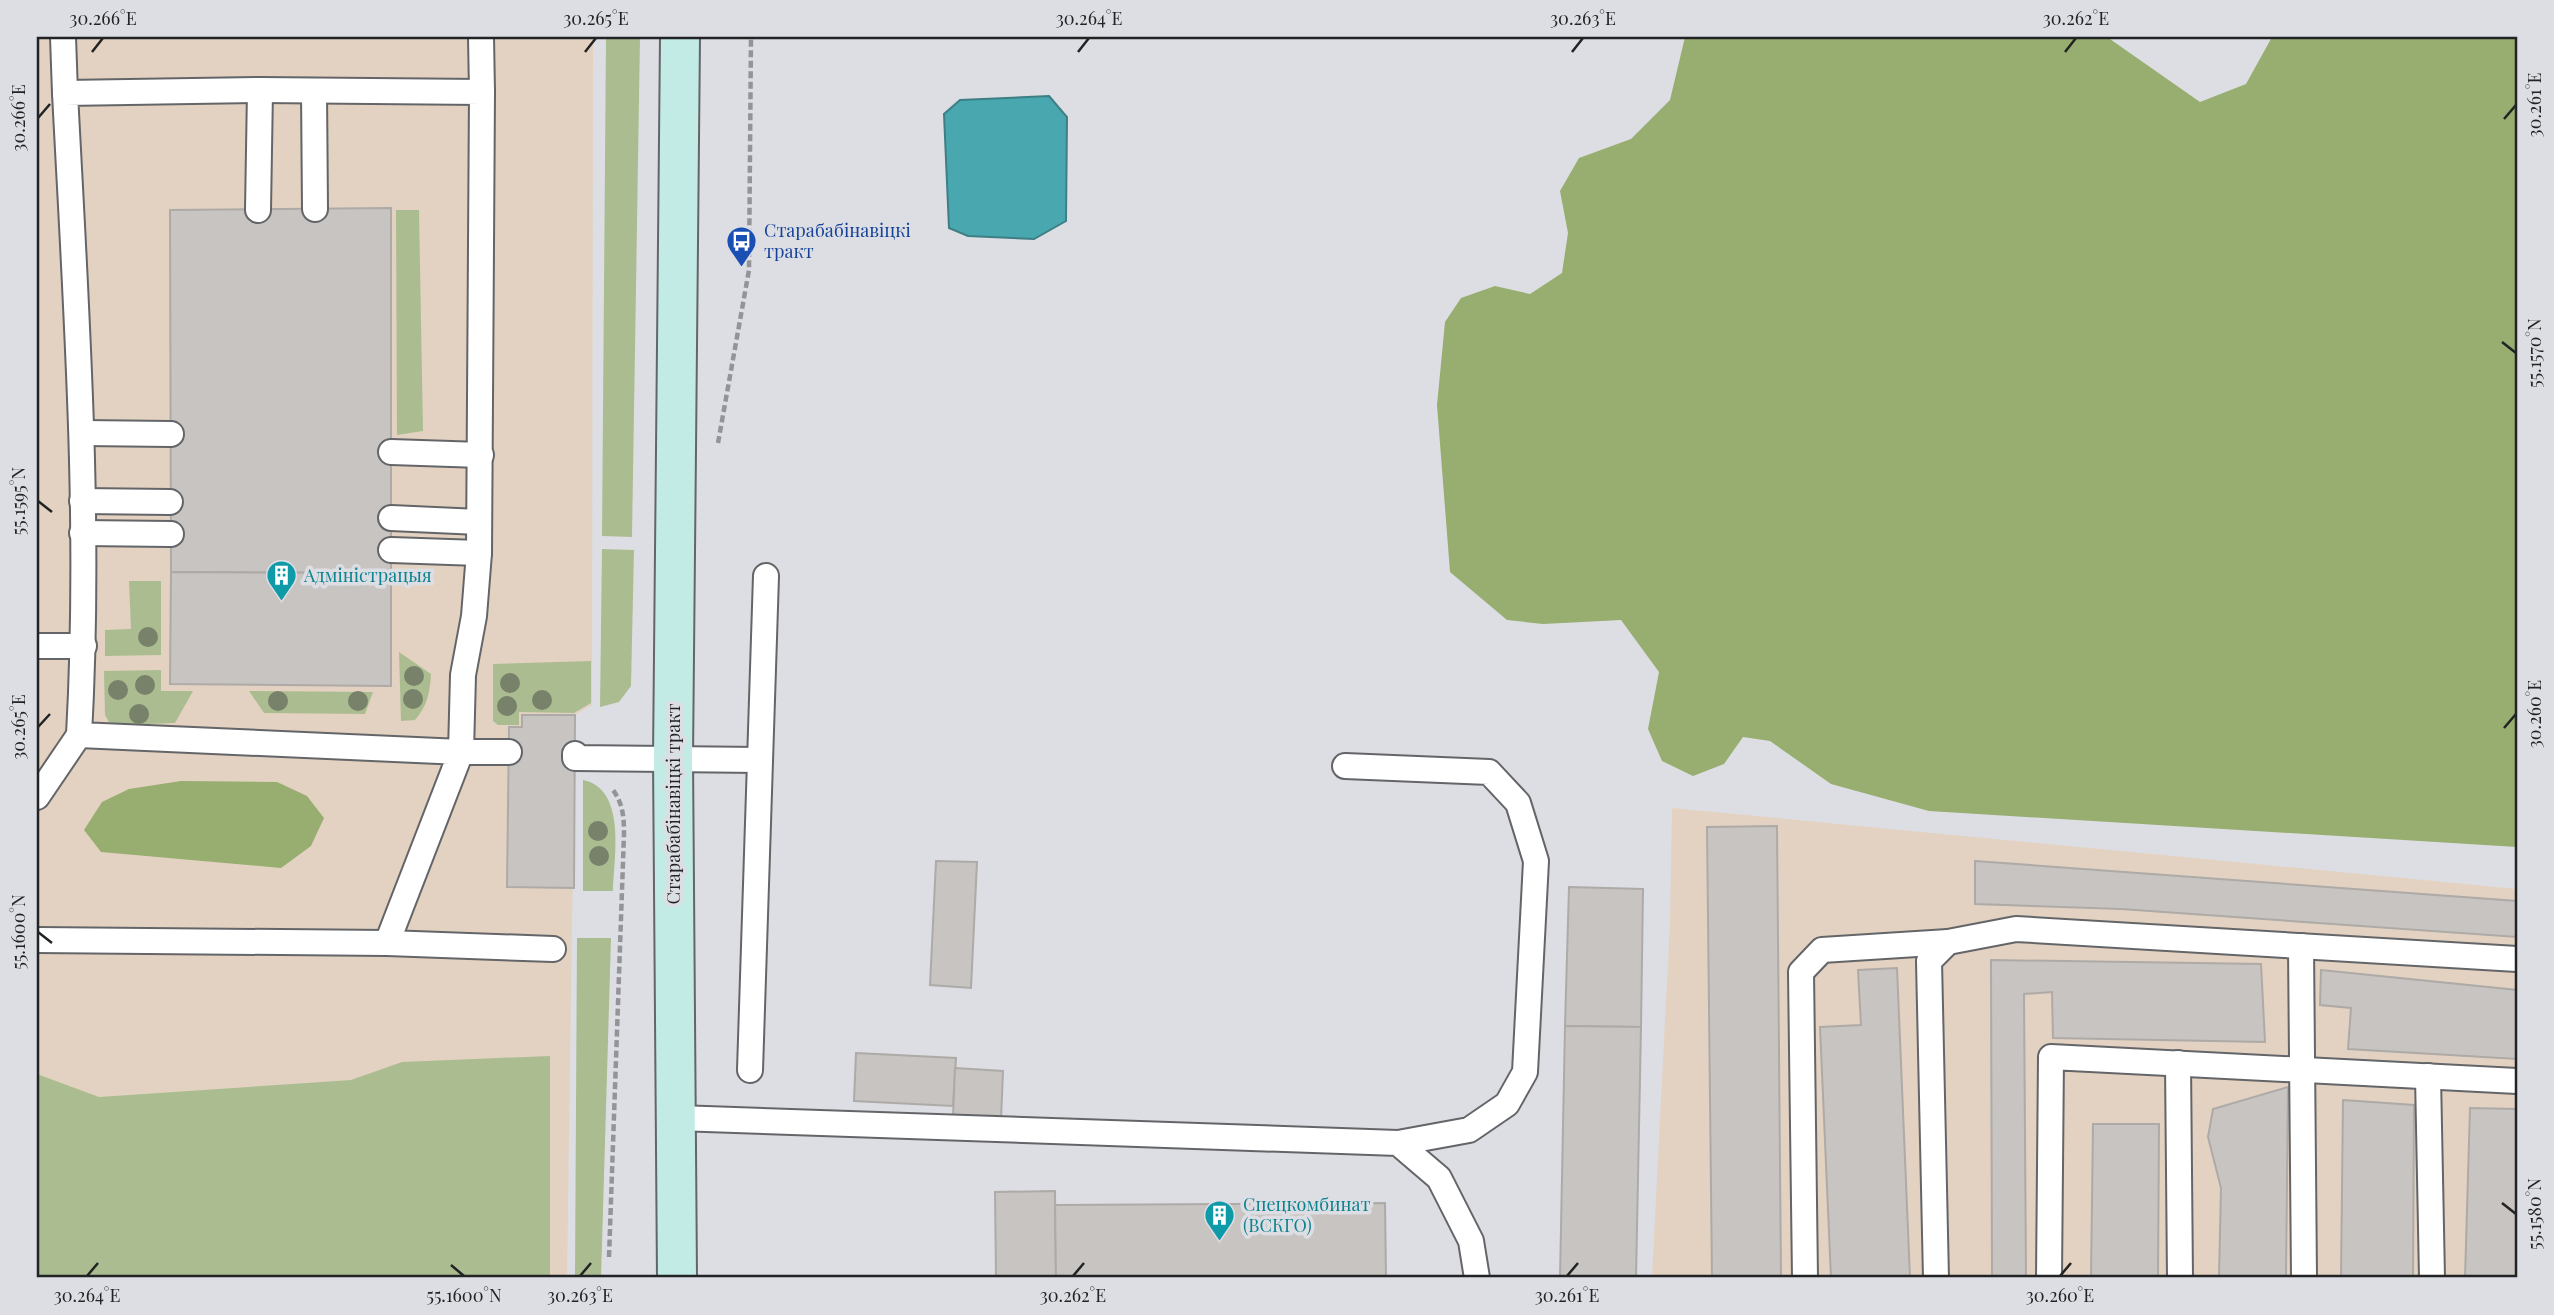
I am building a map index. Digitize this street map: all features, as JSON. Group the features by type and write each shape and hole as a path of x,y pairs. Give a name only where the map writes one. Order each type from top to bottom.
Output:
{"street":[{"name":"Старабабінавіцкі тракт","path":"677,1278 673,758 680,37"}],"lane":[{"path":"37,797 79,735 84,646 83,433 63,37"},
{"path":"387,943 461,752 463,675 474,616 479,553 481,37"},
{"path":"65,93 260,90 482,92"},
{"path":"258,210 260,90"},
{"path":"314,91 316,209"},
{"path":"83,433 171,434"},
{"path":"391,452 481,456"},
{"path":"82,501 170,502"},
{"path":"391,518 479,522"},
{"path":"82,533 170,534"},
{"path":"391,550 479,553"},
{"path":"750,1070 766,576"},
{"path":"37,646 84,646"},
{"path":"79,735 509,752"},
{"path":"575,756 760,760"},
{"path":"677,1118 1398,1143 1469,1130 1507,1104 1525,1072 1536,861 1518,803 1489,772 1345,766"},
{"path":"1805,1278 1801,972 1822,950 1948,942 2016,929 2517,959"},
{"path":"37,940 387,943 554,949"},
{"path":"1936,1278 1928,961 1948,942"},
{"path":"2301,946 2304,1278"},
{"path":"2049,1278 2051,1057 2517,1081"},
{"path":"2178,1063 2180,1278"},
{"path":"2428,1076 2432,1278"},
{"path":"1398,1143 1439,1178 1471,1241 1477,1278"}],"path":[{"path":"718,445 749,270 751,37"},
{"path":"575,756 608,784 620,800 624,817 621,974 609,1257"}],"shaded area":[{"path":"37,37 593,37 592,705 575,715 567,1278 37,1278"},
{"path":"1672,808 2517,889 2517,1278 1652,1278 1670,921"}],"green space":[{"path":"606,37 640,37 632,537 602,536"},
{"path":"1685,37 2107,37 2200,102 2246,84 2272,37 2517,37 2517,847 1929,811 1831,784 1770,741 1743,737 1724,764 1693,776 1662,761 1648,729 1659,672 1621,620 1543,624 1507,620 1450,572 1437,405 1445,322 1461,298 1495,286 1530,294 1562,273 1568,233 1560,191 1579,158 1631,139 1670,100"},
{"path":"396,210 419,210 423,431 397,435"},
{"path":"602,549 634,550 631,686 619,702 600,707"},
{"path":"129,581 161,581 161,655 105,656 105,630 131,629"},
{"path":"399,652 431,674 427,699 415,720 401,721"},
{"path":"591,661 591,703 574,713 519,712 519,725 498,725 493,721 493,664"},
{"path":"161,670 161,691 193,691 175,723 118,725 109,722 105,715 104,671"},
{"path":"249,691 373,692 365,714 264,713"},
{"path":"583,780 597,786 606,796 612,810 616,844 613,891 583,891"},
{"path":"181,781 277,782 307,796 324,818 311,846 281,868 101,852 84,830 102,802 129,789"},
{"path":"577,938 611,938 601,1278 575,1278"},
{"path":"550,1056 550,1278 37,1278 37,1074 99,1097 351,1080 402,1062"}],"water":[{"path":"1049,96 1067,117 1066,221 1034,239 968,236 949,228 944,114 960,100"}],"building":[{"path":"391,208 391,573 171,572 170,210"},
{"name":"Адміністрацыя","path":"171,572 391,573 391,686 170,684"},
{"path":"522,715 575,715 574,888 507,887 509,727 522,727"},
{"path":"1777,826 1781,1278 1712,1278 1707,827"},
{"path":"936,861 977,862 971,988 930,985"},
{"path":"1975,861 2517,901 2517,937 2121,909 1975,904"},
{"path":"1569,887 1643,889 1641,1027 1565,1026"},
{"path":"1991,960 2261,964 2265,1042 2053,1038 2052,992 2024,994 2026,1278 1992,1278"},
{"path":"1897,968 1910,1278 1831,1278 1820,1027 1861,1025 1858,970"},
{"path":"2321,970 2517,990 2517,1059 2348,1049 2351,1008 2320,1005"},
{"path":"1565,1026 1641,1027 1636,1278 1560,1278"},
{"path":"856,1053 956,1058 953,1106 854,1101"},
{"path":"955,1068 1003,1071 1001,1120 953,1118"},
{"path":"2288,1087 2286,1278 2219,1278 2221,1188 2208,1137 2213,1109"},
{"path":"2343,1100 2414,1105 2413,1278 2341,1278"},
{"path":"2470,1108 2517,1109 2517,1278 2465,1278"},
{"path":"2093,1124 2159,1124 2158,1278 2091,1278"},
{"path":"1055,1191 1056,1278 996,1278 995,1192"},
{"name":"Спецкомбинат (ВСКГО)","path":"1385,1203 1386,1278 1056,1278 1055,1205"}],"place":[{"name":"Старабабінавіцкі тракт","path":"741,268"},
{"name":"Адміністрацыя","path":"281,603"},
{"name":"Спецкомбинат (ВСКГО)","path":"1220,1242"}]}
